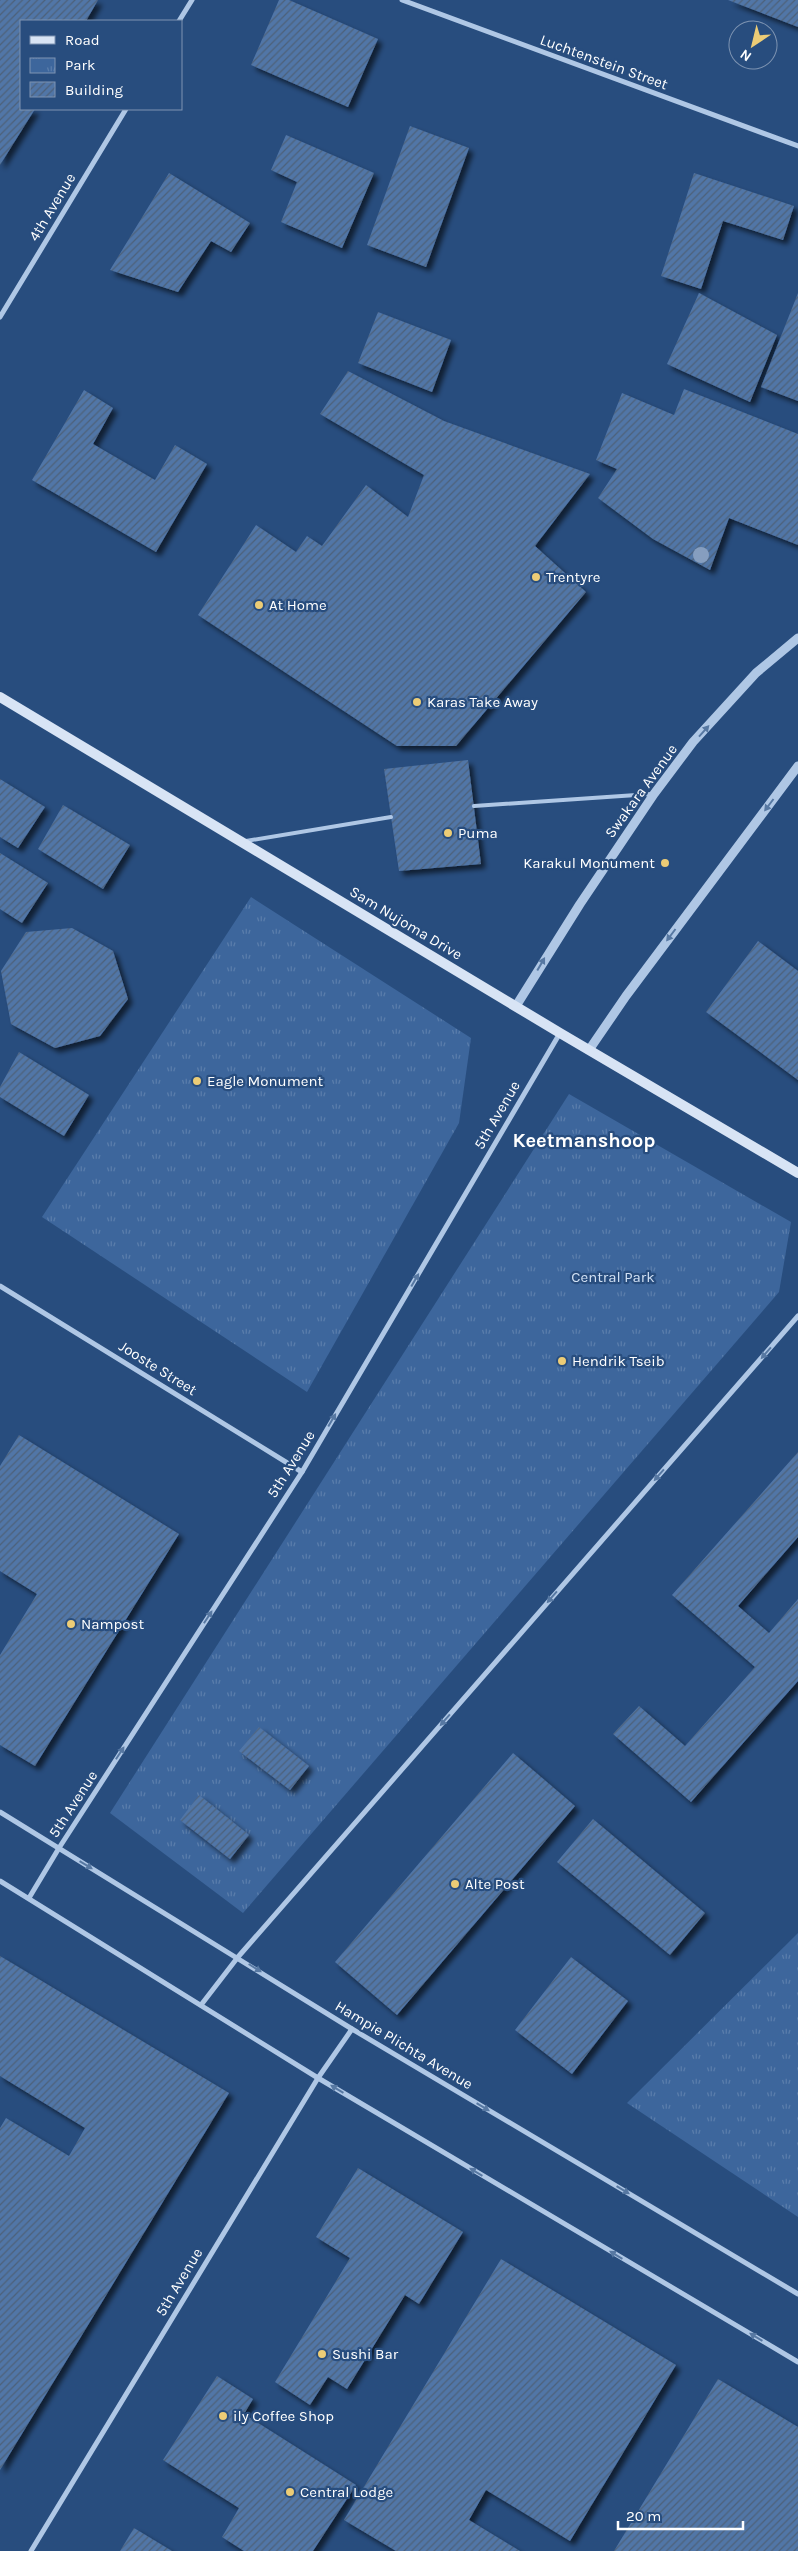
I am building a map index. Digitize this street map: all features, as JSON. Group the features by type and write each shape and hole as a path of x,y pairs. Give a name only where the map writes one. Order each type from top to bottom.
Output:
{"main road":[{"name":"Sam Nujoma Drive","path":"0,697 560,1033 798,1172"}],"street":[{"path":"180,20 192,0"},
{"name":"Luchtenstein Street","path":"402,0 798,146"},
{"name":"4th Avenue","path":"0,317 125,110"},
{"name":"Swakara Avenue","path":"516,1006 548,953 654,794 693,742 756,672 798,638"},
{"path":"589,1050 626,996 798,766"},
{"name":"5th Avenue","path":"29,1898 59,1848 302,1472 560,1033"},
{"name":"Jooste Street","path":"0,1286 302,1472"},
{"path":"202,2005 238,1957 798,1316"},
{"name":"Hampie Plichta Avenue","path":"0,1812 352,2029 798,2294"},
{"path":"0,1881 318,2078 798,2362"},
{"name":"5th Avenue","path":"31,2551 318,2078 352,2029"}],"lane":[{"path":"474,806 654,794"},
{"path":"241,842 391,817"}],"green space":[{"path":"251,897 471,1038 459,1123 307,1392 42,1217"},
{"name":"Central Park","path":"569,1094 791,1222 779,1292 243,1913 110,1813"},
{"path":"798,1933 798,2217 627,2103"}],"building":[{"path":"0,0 98,0 87,20 20,20 20,110 34,110 0,165"},
{"path":"279,0 289,0 378,39 348,107 251,65"},
{"path":"728,0 798,0 798,27"},
{"path":"410,126 469,148 426,267 367,245"},
{"path":"286,135 374,173 342,248 281,222 297,182 271,170"},
{"path":"169,173 250,223 231,252 211,241 178,292 110,270"},
{"path":"694,173 794,206 783,240 723,221 701,289 661,276"},
{"path":"699,293 777,335 750,402 667,364"},
{"path":"798,293 798,401 761,387"},
{"path":"378,312 451,340 432,392 358,363"},
{"path":"348,371 444,421 590,474 535,546 586,592 456,746 397,746 198,615 256,525 296,552 307,536 322,546 366,485 408,517 424,475 320,414"},
{"path":"684,389 798,434 798,545 729,518 710,570 653,539 598,498 617,469 596,460 622,393 674,415"},
{"path":"84,390 113,408 93,444 155,480 175,445 207,464 156,552 32,480"},
{"path":"468,760 481,864 399,871 384,769"},
{"path":"0,779 45,807 18,848 0,837"},
{"path":"63,805 130,845 103,889 38,849"},
{"path":"0,853 48,883 22,923 0,909"},
{"path":"72,928 113,951 128,999 100,1036 55,1048 11,1024 1,971 26,932"},
{"path":"758,941 798,971 798,1080 706,1012"},
{"path":"19,1052 89,1095 64,1136 0,1097 0,1087"},
{"name":"Nampost","path":"19,1435 179,1534 35,1766 0,1745 0,1655 37,1594 0,1571 0,1466"},
{"path":"798,1452 798,1537 738,1606 769,1633 798,1599 798,1681 691,1802 613,1734 639,1706 685,1746 755,1667 672,1595"},
{"path":"259,1727 309,1766 290,1790 239,1751"},
{"name":"Alte Post","path":"513,1753 575,1806 397,2015 335,1962"},
{"path":"199,1795 249,1835 230,1859 180,1820"},
{"path":"593,1819 705,1913 670,1955 557,1862"},
{"path":"0,1956 229,2093 0,2470 0,2128 6,2118 69,2156 85,2128 0,2076"},
{"path":"571,1957 628,2001 572,2074 515,2030"},
{"path":"358,2168 463,2232 419,2304 405,2295 347,2389 328,2377 310,2405 275,2382 350,2258 316,2237"},
{"path":"501,2259 676,2365 570,2541 486,2490 469,2520 520,2551 396,2551 344,2520"},
{"path":"217,2376 253,2399 244,2414 356,2485 313,2551 244,2551 222,2537 239,2508 163,2460"},
{"path":"718,2379 798,2427 798,2551 614,2551"},
{"path":"134,2528 172,2551 120,2551"}],"place":[{"name":"Trentyre","path":"536,577"},
{"name":"At Home","path":"259,605"},
{"name":"Karas Take Away","path":"417,702"},
{"name":"Puma","path":"448,833"},
{"name":"Karakul Monument","path":"665,863"},
{"name":"Eagle Monument","path":"197,1081"},
{"name":"Hendrik Tseib","path":"562,1361"},
{"name":"Nampost","path":"71,1624"},
{"name":"Alte Post","path":"455,1884"},
{"name":"Sushi Bar","path":"322,2354"},
{"name":"ily Coffee Shop","path":"223,2416"},
{"name":"Central Lodge","path":"290,2492"}],"district":[{"name":"Keetmanshoop","path":"584,1140"}]}
